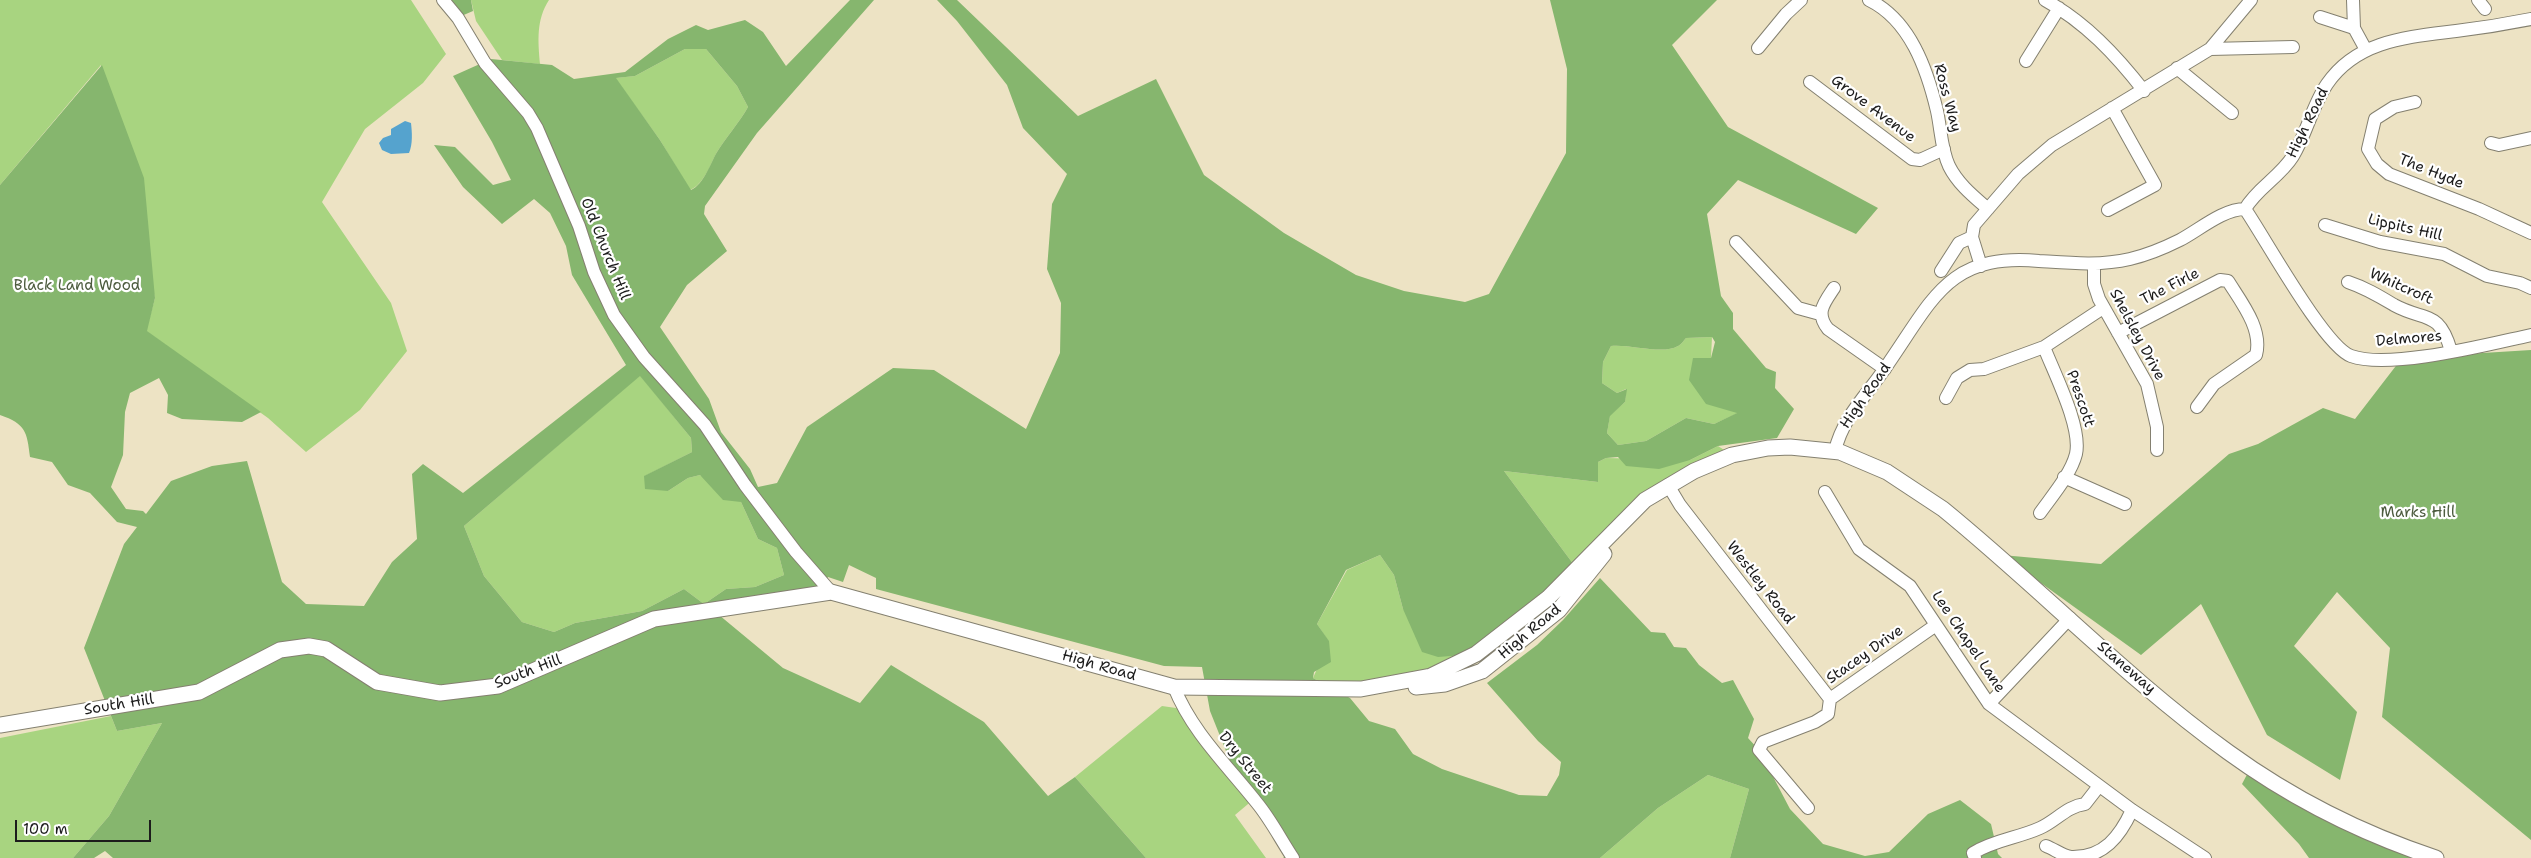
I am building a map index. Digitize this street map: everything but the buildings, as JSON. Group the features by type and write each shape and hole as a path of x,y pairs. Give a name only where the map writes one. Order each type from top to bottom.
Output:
{"main road":[{"name":"High Road","path":"831,592 1174,687 1361,688 1431,676 1489,645 1548,598 1645,500 1668,485 1732,455 1768,448 1790,447 1835,451"},
{"name":"Staneway","path":"1835,451 1875,466 1930,500 1979,538 2185,718 2251,767 2294,794 2340,818 2436,858"},
{"name":"South Hill","path":"0,725 199,692 280,650 309,646 326,649 377,682 440,693 498,686 654,619 831,592"}],"street":[{"name":"Old Church Hill","path":"443,0 458,18 485,63 508,88 537,128 579,226 594,272 614,315 630,339 705,425 745,485 796,552 831,592"},
{"path":"1758,48 1801,0"},
{"name":"Ross Way","path":"1869,0 1890,15 1910,37 1917,50 1937,110 1949,166 1958,180 1988,209"},
{"path":"2044,0 2086,27 2144,91"},
{"path":"1981,266 1972,237 1974,225 2018,174 2040,154 2066,135 2144,91 2177,68 2210,49 2251,0"},
{"path":"2353,0 2354,28 2366,50"},
{"path":"2026,61 2059,8"},
{"path":"2320,17 2354,28"},
{"name":"High Road","path":"1835,451 1846,421 1885,369 1932,298 1958,276 1981,266 2019,260 2094,264 2122,261 2157,250 2229,213 2244,209 2252,198 2280,172 2292,157 2327,84 2342,67 2366,50 2395,38 2531,19"},
{"path":"2210,49 2293,46"},
{"path":"2177,68 2232,113"},
{"name":"Grove Avenue","path":"1810,82 1912,159 1920,160 1944,149"},
{"name":"The Hyde","path":"2415,102 2394,107 2375,119 2368,149 2377,164 2389,174 2479,209 2531,233"},
{"path":"2108,210 2154,184 2112,108"},
{"path":"2491,143 2499,145 2531,138"},
{"name":"Delmores","path":"2244,209 2315,320 2340,348 2351,356 2377,359 2470,350 2531,335"},
{"name":"Lippits Hill","path":"2326,225 2380,242 2444,254 2487,276 2520,283 2531,288"},
{"path":"1941,271 1959,243 1972,237"},
{"path":"1736,242 1798,308 1820,314"},
{"name":"Shelsley Drive","path":"2094,264 2094,284 2103,308 2147,384 2157,427 2157,450"},
{"name":"The Firle","path":"2118,333 2220,280 2228,281 2245,308 2259,345 2256,355 2214,384 2197,407"},
{"name":"Whitcroft","path":"2348,282 2368,289 2394,305 2436,322 2448,338 2451,352"},
{"path":"1834,288 1820,314 1822,321 1828,328 1885,369"},
{"path":"1946,398 1957,378 1970,370 1984,369 2044,347 2103,308"},
{"name":"Prescott","path":"2040,513 2064,477 2076,454 2077,432 2044,347"},
{"path":"2064,477 2125,504"},
{"name":"Westley Road","path":"1668,485 1680,505 1830,699"},
{"name":"Lee Chapel Lane","path":"1825,492 1859,548 1910,586 1989,704 2132,810 2205,858"},
{"path":"1989,704 2070,618"},
{"name":"Stacey Drive","path":"1808,808 1759,750 1763,742 1816,722 1828,714 1830,699 1936,625"},
{"name":"Dry Street","path":"1174,687 1183,709 1212,749 1258,803 1293,858"},
{"path":"1975,858 1973,853 1984,846 2041,828 2075,806 2085,804 2099,786"},
{"path":"2046,846 2070,857 2088,856 2114,843 2121,834 2132,810"}],"green space":[{"path":"0,0 411,0 446,54 423,83 365,129 322,202 391,303 407,351 360,410 306,452 268,418 146,331 155,298 101,65 0,185"},
{"path":"445,0 471,0 473,11 459,17"},
{"path":"471,0 549,0 540,23 540,64 502,60 476,21"},
{"name":"Black Land Wood","path":"850,0 874,0 757,133 705,206 704,214 727,251 687,285 660,327 709,399 721,432 750,469 758,487 777,483 807,427 893,368 934,370 1026,429 1060,353 1061,303 1047,269 1052,204 1067,174 1023,128 1007,85 957,21 937,0 957,0 1078,116 1156,79 1204,175 1284,233 1356,275 1404,291 1465,302 1489,294 1566,153 1567,69 1550,0 1717,0 1672,45 1728,127 1878,208 1856,234 1738,180 1707,214 1721,296 1733,313 1733,329 1766,368 1776,372 1775,388 1794,409 1777,438 1718,446 1690,460 1659,469 1626,466 1618,457 1606,458 1598,462 1598,482 1504,471 1577,569 1476,654 1438,657 1422,652 1403,609 1394,575 1380,555 1346,570 1317,624 1329,641 1331,662 1314,672 1313,678 1350,698 1369,721 1395,729 1413,754 1442,769 1519,795 1547,796 1559,775 1561,762 1538,741 1487,683 1537,645 1563,620 1600,578 1651,632 1665,633 1674,647 1686,648 1699,665 1722,683 1733,680 1754,719 1748,738 1759,750 1790,809 1823,844 1865,856 1889,852 1928,814 1960,800 1991,824 1998,854 2002,858 1730,858 1749,789 1708,775 1658,808 1600,858 1283,858 1290,852 1232,766 1210,711 1202,667 1164,666 876,589 876,578 849,565 843,582 828,577 819,590 713,610 783,668 860,703 891,665 984,722 1048,796 1075,777 1146,858 113,858 105,851 94,858 73,858 109,816 162,723 117,731 84,648 124,544 137,527 117,522 90,493 68,485 52,462 30,457 28,441 24,430 9,418 0,415 0,185 102,65 144,178 155,298 147,331 261,412 242,422 182,419 167,413 168,395 159,378 130,393 125,412 123,455 111,487 126,509 143,511 146,514 171,481 212,466 247,461 282,582 306,604 364,606 392,562 417,539 412,474 423,464 463,493 626,365 572,275 566,246 550,213 534,199 502,224 463,187 434,145 455,147 493,185 511,180 492,142 453,76 491,59 552,65 574,79 625,72 668,39 696,25 708,30 745,20 763,32 786,66","holes":["685,49 706,49 737,86 748,107 717,152 703,179 691,190 660,140 616,78 635,76","1712,337 1715,342 1711,358 1693,358 1689,380 1706,404 1737,413 1714,424 1686,418 1646,441 1618,445 1607,433 1610,416 1625,402 1627,389 1617,393 1602,383 1603,362 1611,346 1664,350 1672,349 1686,338","640,376 691,438 692,452 644,476 645,489 668,491 688,478 700,475 723,500 741,502 758,539 777,548 784,575 755,587 726,589 704,604 684,589 642,611 575,623 554,632 522,622 484,576 464,526"]},
{"path":"685,49 706,49 737,86 748,107 717,152 703,179 690,190 660,140 615,78 635,76"},
{"path":"1712,337 1711,358 1738,413 1714,424 1686,418 1646,441 1618,445 1607,433 1610,415 1625,402 1626,389 1617,393 1602,383 1603,362 1611,346 1664,350 1672,349 1686,338"},
{"name":"Marks Hill","path":"2531,350 2531,840 2382,717 2390,648 2337,592 2294,646 2357,712 2340,780 2267,735 2201,604 2141,655 2002,555 2101,564 2229,454 2258,444 2323,408 2355,419 2402,358"},
{"path":"640,375 691,438 692,452 645,476 668,491 688,478 700,475 741,502 758,539 777,548 784,575 755,587 726,589 704,604 684,589 642,611 575,623 554,632 522,622 484,576 464,526"},
{"path":"1718,446 1732,455 1668,485 1577,569 1504,471 1598,482 1598,462 1606,458 1690,460"},
{"path":"1380,555 1394,575 1403,609 1476,654 1449,668 1331,688 1313,678 1329,642 1317,624 1347,570"},
{"path":"1162,706 1183,709 1254,799 1235,815 1266,858 1146,858 1075,777"},
{"path":"111,716 117,731 162,723 109,816 73,858 0,858 0,738"},
{"path":"2251,767 2436,858 2309,858 2299,844 2242,784"},
{"path":"1708,775 1749,789 1730,858 1600,858 1658,808"}],"water":[{"path":"405,121 411,123 412,142 409,153 391,154 382,150 379,143 383,138 391,135 391,129"}]}
